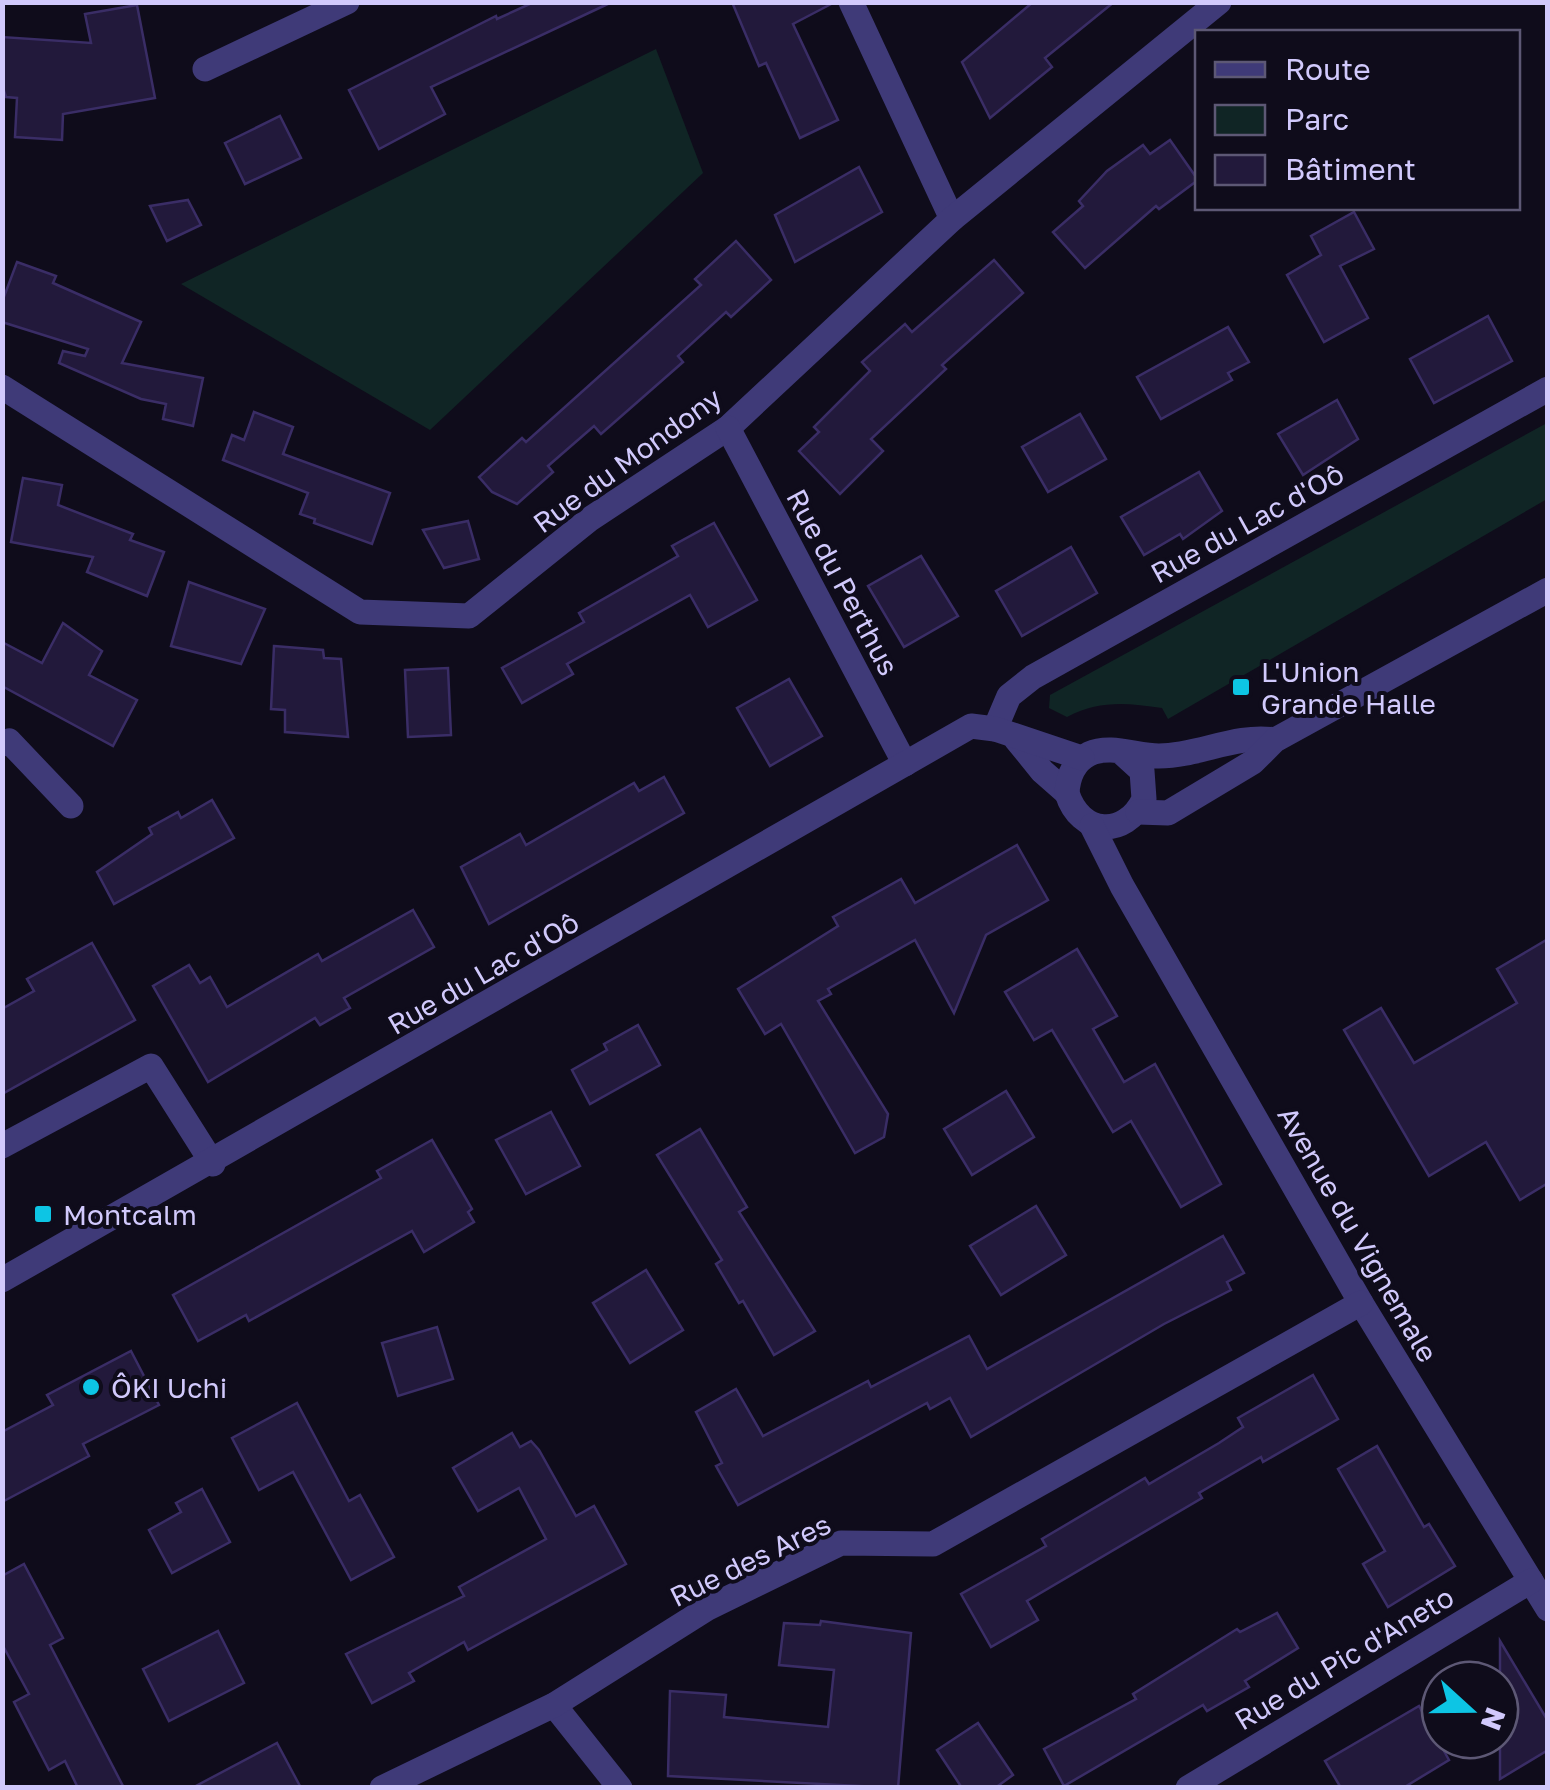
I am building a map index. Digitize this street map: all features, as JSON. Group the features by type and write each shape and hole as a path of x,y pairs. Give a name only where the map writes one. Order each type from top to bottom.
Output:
{"street":[{"path":"205,69 347,2"},
{"path":"851,2 952,219"},
{"name":"Rue du Mondony","path":"2,387 360,612 469,616 590,520 728,428 952,219 1219,2"},
{"name":"Rue du Lac d'Oô","path":"1006,734 1009,696 1033,677 1548,389"},
{"name":"Rue du Perthus","path":"728,428 906,764"},
{"path":"1275,740 1251,737 1160,756 1094,752 1082,758 1068,780 1071,807 1092,826 1104,828 1132,818 1168,814 1253,762 1275,740 1548,590"},
{"name":"Rue du Lac d'Oô","path":"2,1280 213,1164 972,726 1082,758"},
{"path":"1006,734 1067,793"},
{"path":"2,744 9,742 72,806"},
{"path":"1120,752 1142,771 1146,785 1132,818 1122,886"},
{"name":"Avenue du Vignemale","path":"1092,826 1122,886 1361,1303 1548,1609"},
{"path":"2,1146 151,1066 213,1164"},
{"name":"Rue des Ares","path":"382,1788 554,1704 708,1608 842,1542 932,1544 1361,1303"},
{"name":"Rue du Pic d'Aneto","path":"1188,1788 1530,1581"},
{"path":"554,1704 620,1788"}],"green space":[{"path":"656,49 703,173 430,430 181,284"},
{"path":"1547,423 1547,499 1168,719 1162,708 1137,705 1102,705 1067,717 1049,708 1050,695"}],"building":[{"path":"534,2 612,2 431,87 445,114 379,149 349,90 496,16 497,19"},
{"path":"732,2 835,2 793,24 838,120 800,138 766,63 759,66"},
{"path":"1033,2 1114,2 1045,58 1052,67 990,118 962,62"},
{"path":"137,5 155,98 63,114 62,140 15,137 17,98 6,97 2,84 2,37 91,43 85,14"},
{"path":"280,116 301,158 245,184 225,143"},
{"path":"1170,140 1195,176 1195,182 1159,209 1156,206 1085,268 1053,232 1083,206 1079,201 1107,171 1143,145 1150,154"},
{"path":"859,167 882,212 795,262 775,215"},
{"path":"188,200 201,225 167,241 150,206"},
{"path":"1354,212 1374,249 1340,266 1368,318 1324,342 1287,275 1321,255 1311,236"},
{"path":"736,241 771,280 731,317 726,312 678,356 683,362 601,434 594,426 548,466 553,472 517,504 492,492 479,477 522,438 526,442 701,285 695,279"},
{"path":"994,260 1023,293 942,365 946,369 871,439 883,451 840,494 799,451 819,432 814,427 870,371 862,362 905,324 912,332"},
{"path":"17,262 56,276 53,283 141,322 122,363 203,378 193,426 163,419 166,404 141,399 59,363 63,351 85,356 88,349 2,322 2,302"},
{"path":"1488,316 1512,361 1434,403 1410,359"},
{"path":"1228,327 1249,362 1228,373 1232,380 1161,419 1137,377"},
{"path":"1337,400 1358,439 1303,475 1278,434"},
{"path":"254,412 293,427 283,454 390,493 372,544 300,514 308,493 223,460 232,435 244,440"},
{"path":"1080,414 1106,459 1048,492 1022,447"},
{"path":"1199,472 1222,511 1183,539 1180,534 1144,555 1121,517"},
{"path":"23,478 62,485 58,505 133,534 130,540 164,552 147,596 87,572 93,557 11,542"},
{"path":"468,521 479,559 444,568 423,530"},
{"path":"714,523 757,600 708,627 690,595 567,664 573,674 522,703 502,668 584,622 579,613 678,556 672,546"},
{"path":"1071,547 1097,593 1022,636 996,591"},
{"path":"921,556 958,616 904,647 868,586"},
{"path":"189,582 265,609 241,664 171,646"},
{"path":"63,623 102,651 89,675 137,700 113,746 2,686 2,642 42,663"},
{"path":"274,646 323,650 324,658 341,659 348,737 285,732 285,710 271,709"},
{"path":"448,668 451,735 408,737 405,670"},
{"path":"789,679 822,736 770,766 737,708"},
{"path":"664,777 684,813 489,924 461,867 520,834 526,845 634,783 639,791"},
{"path":"212,800 234,838 114,904 97,872 152,834 149,828 178,812 181,818"},
{"path":"1017,845 1048,900 986,935 954,1013 915,940 828,989 831,994 818,1001 888,1114 884,1137 855,1153 781,1024 765,1034 738,989 838,926 833,917 901,879 915,903"},
{"path":"413,910 434,947 344,998 350,1008 320,1025 315,1018 208,1082 153,986 189,965 200,983 210,977 227,1007 318,954 322,961"},
{"path":"1548,939 1548,1183 1520,1200 1486,1142 1429,1176 1344,1030 1381,1008 1414,1063 1517,1003 1497,969"},
{"path":"92,943 135,1020 2,1094 2,1009 34,991 27,979"},
{"path":"1077,949 1117,1016 1093,1029 1124,1082 1155,1064 1221,1184 1181,1207 1131,1121 1113,1132 1052,1030 1034,1040 1005,992"},
{"path":"638,1025 660,1065 590,1104 572,1070 607,1050 604,1044"},
{"path":"1006,1091 1034,1137 972,1175 944,1129"},
{"path":"551,1112 580,1166 526,1194 496,1140"},
{"path":"700,1129 747,1207 739,1212 815,1331 774,1355 716,1264 722,1260 657,1155"},
{"path":"432,1140 472,1209 468,1212 474,1222 424,1252 412,1231 249,1321 246,1315 198,1341 173,1295 381,1178 377,1171"},
{"path":"1036,1206 1066,1255 1001,1295 970,1246"},
{"path":"1223,1236 1244,1273 1227,1282 1231,1290 1164,1324 971,1437 950,1398 930,1409 927,1403 738,1505 716,1466 722,1463 696,1412 736,1389 763,1436 868,1381 871,1387 969,1336 987,1369"},
{"path":"646,1270 683,1330 630,1363 593,1303"},
{"path":"437,1327 453,1379 398,1396 382,1343"},
{"path":"131,1351 159,1405 83,1444 89,1456 2,1502 2,1432 53,1405 47,1395"},
{"path":"1313,1375 1338,1419 1199,1493 1202,1498 1027,1601 1038,1620 991,1647 961,1594 1046,1546 1042,1539 1145,1478 1149,1484 1219,1443 1243,1427 1238,1418"},
{"path":"297,1403 349,1501 360,1495 394,1557 351,1580 293,1472 259,1490 232,1438"},
{"path":"512,1433 520,1447 531,1441 539,1450 576,1516 594,1506 626,1564 468,1650 464,1642 409,1673 414,1681 372,1703 346,1654 464,1596 459,1587 546,1539 519,1488 478,1511 453,1468"},
{"path":"1377,1446 1424,1527 1429,1524 1455,1566 1388,1607 1363,1564 1385,1551 1338,1469"},
{"path":"202,1489 230,1542 172,1573 149,1530 181,1512 176,1503"},
{"path":"24,1564 63,1638 50,1645 124,1788 78,1788 65,1761 49,1770 14,1702 29,1694 2,1644 2,1576"},
{"path":"1277,1613 1298,1648 1245,1681 1249,1687 1207,1711 1203,1705 1064,1786 1044,1749 1136,1699 1133,1694 1237,1629 1240,1632"},
{"path":"821,1621 911,1633 898,1788 668,1776 670,1691 726,1695 724,1717 828,1727 834,1670 779,1665 784,1623 820,1625"},
{"path":"218,1631 244,1683 169,1721 143,1669"},
{"path":"1500,1641 1511,1660 1500,1660"},
{"path":"1520,1674 1548,1721 1548,1750 1500,1779 1500,1760 1520,1760"},
{"path":"1419,1706 1420,1760 1449,1760 1403,1788 1341,1788 1325,1761"},
{"path":"978,1723 1013,1775 995,1788 962,1788 937,1750"},
{"path":"277,1743 301,1788 192,1788"}],"place":[{"name":"L'Union Grande Halle","path":"1241,687"},
{"name":"Montcalm","path":"43,1214"},
{"name":"ÔKI Uchi","path":"91,1387"}]}
